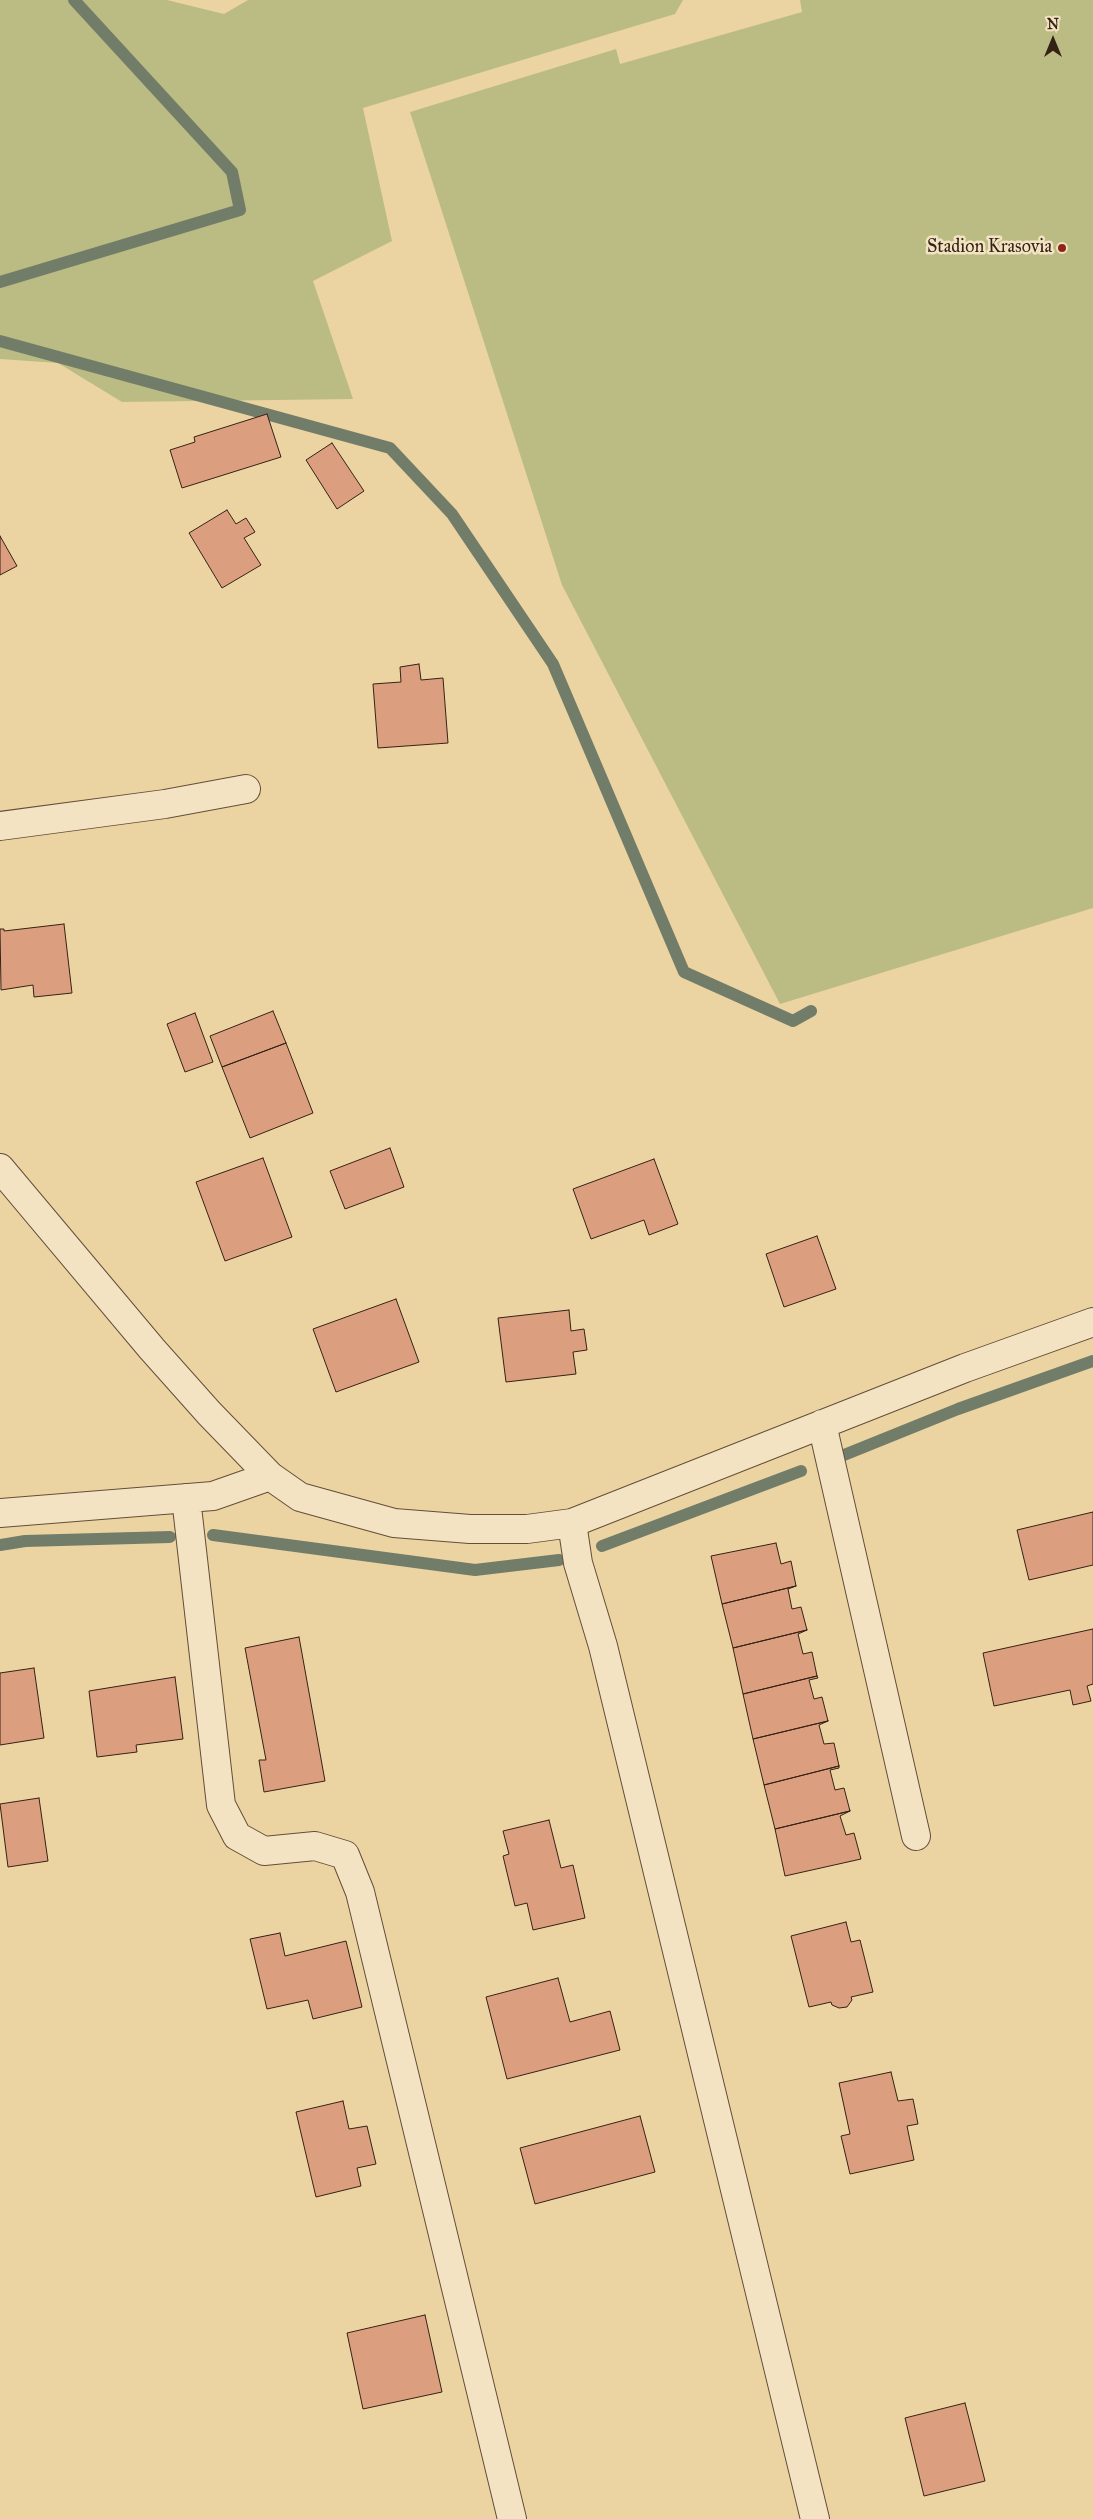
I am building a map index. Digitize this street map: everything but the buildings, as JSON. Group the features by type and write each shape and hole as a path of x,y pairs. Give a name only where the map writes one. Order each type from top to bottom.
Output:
{"street":[{"path":"0,826 165,804 246,789"},
{"path":"0,1168 152,1349 209,1414 270,1476 300,1497 394,1523 470,1529 528,1529 572,1523 822,1424 1093,1322"},
{"path":"822,1424 916,1836"},
{"path":"0,1513 213,1496 270,1476"},
{"path":"186,1498 221,1805 237,1836 264,1851 315,1846 345,1855 360,1892 512,2519"},
{"path":"572,1523 578,1563 603,1646 815,2519"}],"green space":[{"path":"0,0 167,0 224,14 248,0 683,0 675,14 363,108 392,241 313,281 353,399 122,402 58,363 0,359"},
{"path":"800,0 1093,0 1093,908 780,1004 562,585 410,112 616,49 620,64 802,12"}],"waterway":[{"path":"0,282 240,210 232,172 74,0"},
{"path":"0,341 390,448 452,514 553,664 684,972 793,1021 811,1011"},
{"path":"844,1455 958,1409 1093,1361"},
{"path":"602,1546 801,1471"},
{"path":"213,1535 475,1570 559,1560"},
{"path":"0,1545 25,1541 170,1537"}],"place":[{"name":"Stadion Krasovia","path":"1062,248"}]}
